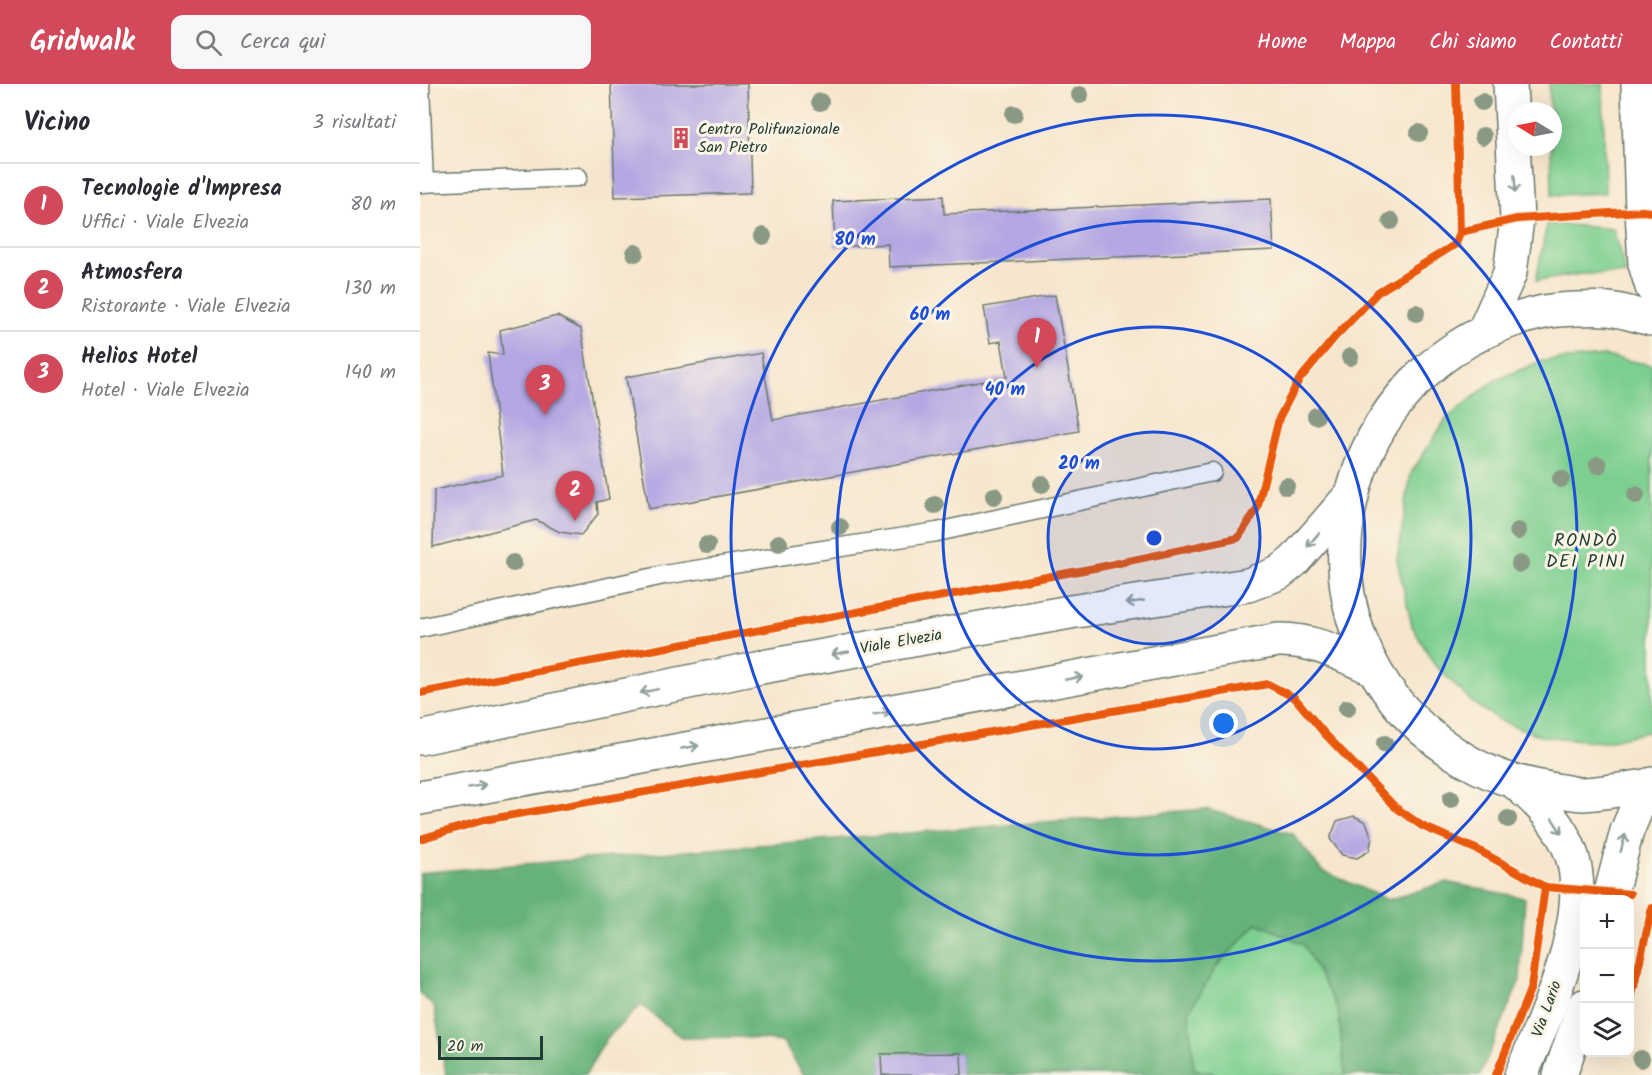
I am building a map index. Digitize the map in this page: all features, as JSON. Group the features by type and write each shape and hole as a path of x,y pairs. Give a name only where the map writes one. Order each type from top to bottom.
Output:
{"main road":[{"path":"1484,331 1510,273 1517,219 1510,84"},
{"path":"1638,84 1642,211 1646,264 1652,287"},
{"path":"1649,785 1581,794 1517,784 1474,766 1434,740 1401,707 1374,669 1357,627 1347,584 1345,539 1351,495 1372,439 1406,390 1442,357 1484,331 1545,312 1609,309 1652,319"},
{"name":"Viale Elvezia","path":"420,738 756,668 1070,612 1248,585 1279,573 1294,561 1351,495"},
{"path":"420,798 1278,640 1320,645 1374,669"},
{"name":"Via Lario","path":"1517,784 1536,800 1553,819 1563,835 1572,855 1578,891 1574,921 1560,971 1546,1014 1521,1075"},
{"path":"1610,895 1627,831 1649,785"},
{"name":"Via Lario","path":"1560,1075 1580,1017"}],"lane":[{"path":"420,84 422,183 578,177"},
{"path":"420,627 664,575 937,531 1212,472"}],"green space":[{"path":"1549,84 1603,84 1605,193 1552,195 1551,156 1562,156 1562,102 1550,102"},
{"path":"1547,223 1613,229 1626,274 1582,274 1536,281"},
{"path":"1605,356 1652,365 1652,731 1602,742 1540,736 1501,721 1474,704 1434,664 1412,626 1397,560 1411,473 1446,419 1494,381 1541,361"},
{"path":"1206,809 1293,834 1321,870 1388,900 1446,882 1525,898 1520,980 1480,1075 1345,1075 1338,1009 1303,944 1257,923 1217,966 1189,1011 1194,1069 1220,1075 962,1075 961,1053 882,1055 882,1075 804,1075 783,1042 739,1037 682,1038 641,1005 606,1039 585,1075 446,1075 434,1006 420,994 420,874 427,872"},
{"path":"1257,923 1303,944 1338,1009 1345,1075 1220,1075 1194,1069 1189,1011 1217,966"}],"building":[{"name":"Centro Polifunzionale San Pietro","path":"611,84 748,84 751,193 615,197"},
{"path":"943,196 944,214 1271,199 1274,250 889,267 888,244 835,247 833,201"},
{"path":"1055,295 1079,431 649,509 626,377 761,353 773,420 1007,377 1001,341 990,343 984,307"},
{"path":"557,316 581,329 609,499 597,502 598,514 581,535 560,532 536,520 433,547 434,490 503,475 488,353 503,355 500,330"},
{"path":"1354,816 1366,822 1372,838 1369,851 1357,858 1342,855 1330,839 1337,821"},
{"path":"961,1053 962,1075 882,1075 881,1054"}],"cycle path":[{"path":"420,693 1100,567 1238,538 1257,509 1279,418 1299,380 1335,337 1378,292 1456,244 1460,232 1456,84"},
{"path":"1460,232 1517,219 1652,212"},
{"path":"420,839 484,820 1268,684 1295,698 1324,733 1395,807 1422,826 1478,850 1545,887 1630,894"},
{"path":"1496,1075 1531,987 1545,887"},
{"path":"1630,1003 1652,908"}],"place":[{"name":"Centro Polifunzionale San Pietro","path":"681,138"},
{"name":"Tecnologie d'Impresa","path":"1037,368"},
{"name":"Helios Hotel","path":"545,415"},
{"name":"Atmosfera","path":"575,521"}],"district":[{"name":"RONDÒ DEI PINI","path":"1586,551"}]}
